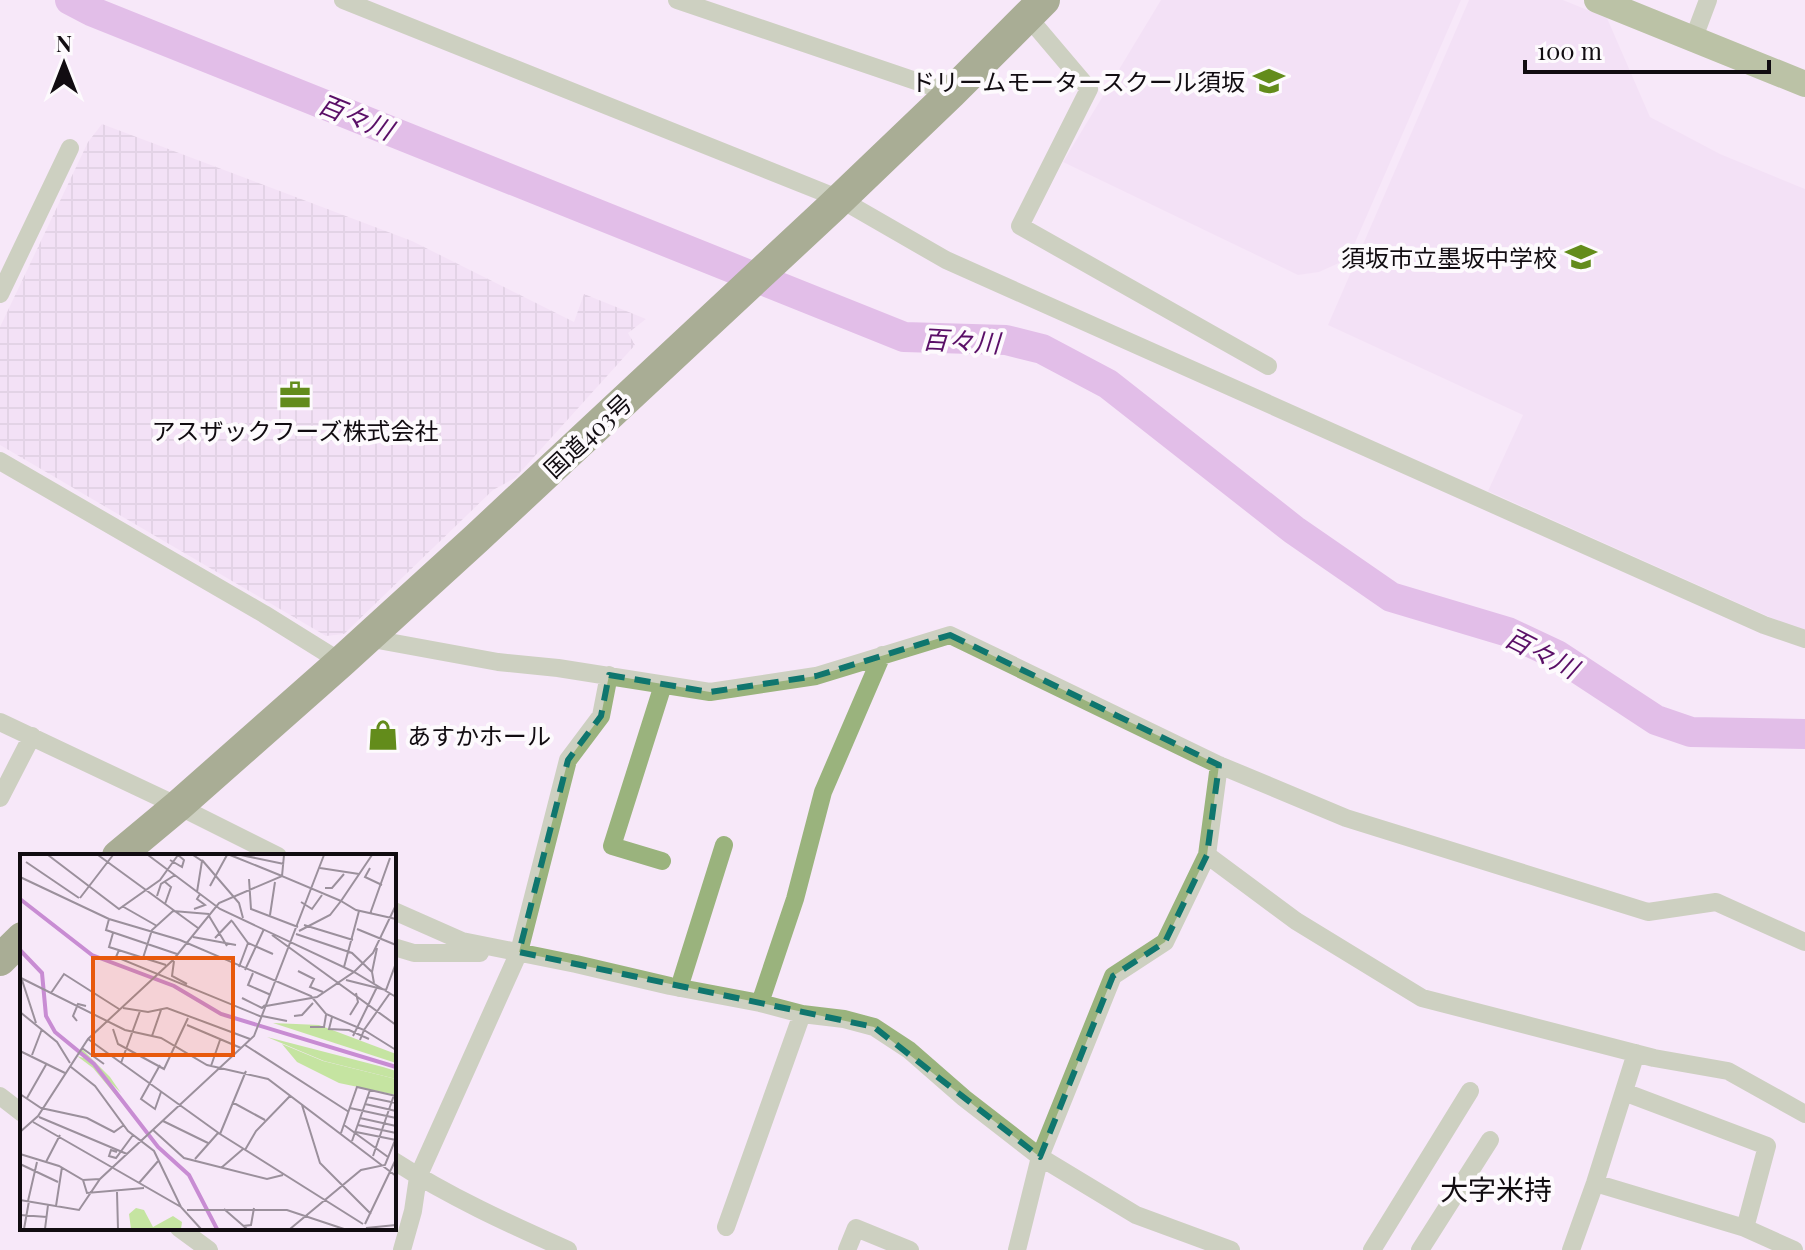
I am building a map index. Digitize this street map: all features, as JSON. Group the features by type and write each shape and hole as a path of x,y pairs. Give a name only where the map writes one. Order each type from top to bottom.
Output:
{"highway":[{"name":"国道403号","path":"136,851 178,806 341,662 706,325 1036,9"},
{"path":"0,960 20,940"}],"street":[{"path":"343,0 836,202 946,260 1764,625 1805,639"},
{"path":"677,0 951,93"},
{"path":"1597,0 1805,84"},
{"path":"1693,40 1708,0"},
{"path":"1036,9 1089,89 1020,226 1268,366"},
{"path":"0,294 70,148"},
{"path":"0,461 341,662"},
{"path":"367,638 498,662 609,675 710,692 816,676 950,635 1219,765 1346,818 1648,912 1716,902 1805,942"},
{"path":"760,1003 795,899 823,792 882,655"},
{"path":"402,1250 418,1177 519,952 568,760 601,716 609,675"},
{"path":"662,861 612,846 663,685"},
{"path":"0,722 274,854"},
{"path":"0,798 32,736"},
{"path":"1017,1250 1040,1157 1113,976 1165,942 1207,855 1219,765"},
{"path":"679,988 724,845"},
{"path":"1207,855 1296,921 1422,998 1636,1053 1728,1071 1805,1114"},
{"path":"396,912 462,941 874,1027 909,1050 1040,1157 1136,1215 1231,1250"},
{"path":"396,948 414,953 519,952"},
{"path":"726,1227 802,1014"},
{"path":"1571,1250 1636,1053"},
{"path":"1372,1250 1470,1091"},
{"path":"1624,1092 1767,1146 1745,1228"},
{"path":"0,1096 20,1111"},
{"path":"1420,1250 1490,1140"},
{"path":"396,1162 418,1177 568,1250"},
{"path":"1595,1183 1745,1228 1794,1250"},
{"path":"847,1250 856,1228 910,1250"},
{"path":"182,1230 209,1250"}],"highlighted area":[{"path":"950,635 1219,765 1207,855 1165,942 1113,976 1040,1157 874,1027 519,952 568,760 601,716 609,675 710,692 816,676"}],"shaded area":[{"name":"ドリームモータースクール須坂","path":"1161,0 1461,0 1354,245 1339,263 1319,272 1298,275 1063,162"},
{"name":"須坂市立墨坂中学校","path":"1469,0 1563,0 1607,18 1650,117 1720,154 1805,189 1805,633 1488,491 1523,415 1328,325"},
{"name":"アスザックフーズ株式会社","path":"102,124 412,241 574,322 584,294 646,319 628,333 635,345 515,478 493,490 344,634 326,636 0,445 0,327 88,142"}],"waterway":[{"name":"百々川","path":"70,0 904,337 1006,340 1042,349 1108,384 1294,530 1391,597 1508,632 1557,655 1656,720 1691,732 1805,734"}],"place":[{"name":"ドリームモータースクール須坂","path":"1269,81"},
{"name":"須坂市立墨坂中学校","path":"1581,257"},
{"name":"アスザックフーズ株式会社","path":"295,395"},
{"name":"あすかホール","path":"383,735"}],"district":[{"name":"大字米持","path":"1496,1188"}]}
